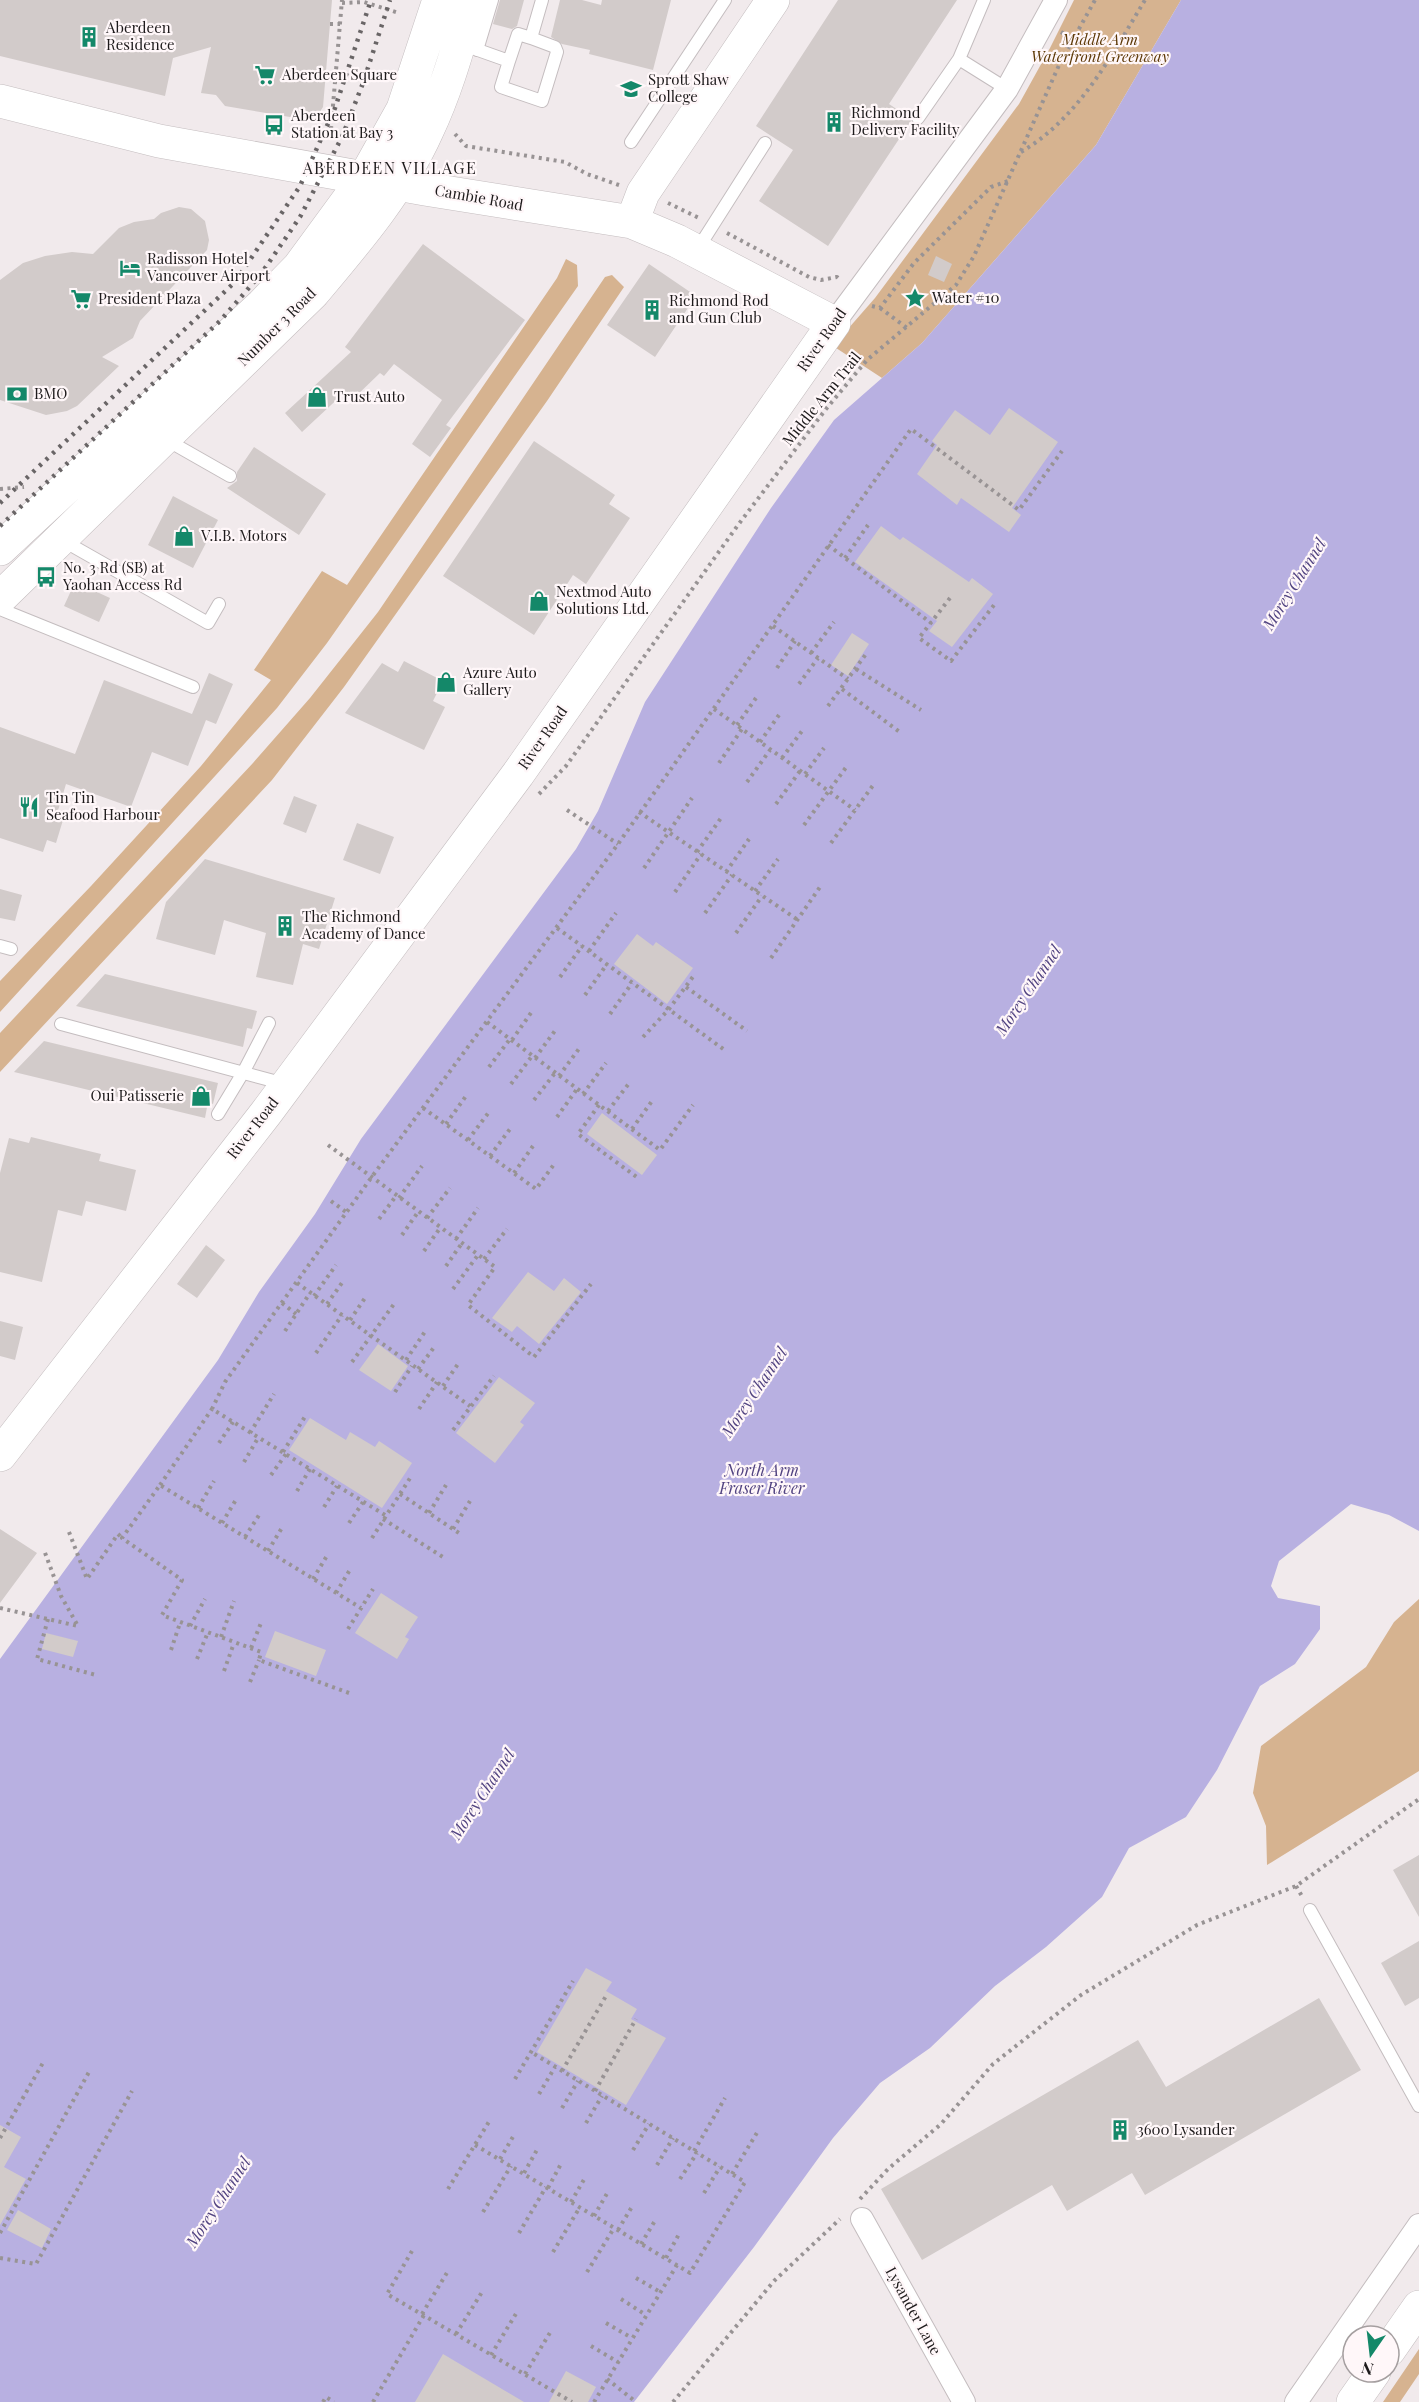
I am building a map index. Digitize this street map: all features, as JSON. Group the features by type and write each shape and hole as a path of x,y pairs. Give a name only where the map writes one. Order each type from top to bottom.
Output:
{"street":[{"name":"Number 3 Road","path":"0,549 262,305 298,267 365,177 403,109 439,0"},
{"name":"Number 3 Road","path":"0,598 313,293 365,229 397,184 426,133 452,69 468,47 472,0"},
{"path":"638,208 773,0"},
{"name":"River Road","path":"0,1455 286,1085 518,774 834,323 1007,89 1056,0"},
{"name":"Cambie Road","path":"0,101 159,141 397,184 638,208 704,238 834,323"},
{"name":"Lysander Lane","path":"853,2213 964,2402"},
{"path":"1296,2402 1419,2225"},
{"path":"1401,2333 1419,2307"},
{"path":"1353,2402 1366,2384"}],"lane":[{"path":"492,0 468,47 509,61"},
{"path":"531,38 542,0"},
{"path":"631,142 725,0"},
{"path":"918,118 959,59 984,0"},
{"path":"518,34 531,38 555,46 557,52 542,101 501,87 518,34"},
{"path":"959,59 1007,89"},
{"path":"704,238 765,143"},
{"path":"164,439 230,476"},
{"path":"60,540 208,623 219,604"},
{"path":"0,609 193,687"},
{"path":"218,1114 269,1023"},
{"path":"61,1024 244,1071 286,1085"},
{"path":"1310,1910 1419,2106"}],"path":[{"path":"379,7 381,0"},
{"name":"Middle Arm Trail","path":"534,799 566,766 738,525 826,409 867,360 956,285 974,256 1060,63 1095,0"},
{"path":"1021,153 1044,139 1067,116 1100,74 1145,0"},
{"path":"331,129 342,1 364,2 399,13"},
{"path":"330,24 340,24"},
{"path":"453,131 466,146 565,162 587,174 612,183"},
{"path":"880,308 922,255 991,187 1009,181"},
{"path":"676,206 704,238 809,277 821,280 837,277 843,282"},
{"path":"869,306 880,308 907,328"},
{"path":"122,1538 212,1409 225,1382 346,1212 618,844 911,429 1019,510 1062,451"},
{"path":"0,489 24,487"},
{"path":"845,558 868,525"},
{"path":"828,545 931,623"},
{"path":"950,598 919,638 951,661 994,605"},
{"path":"811,653 834,622"},
{"path":"773,626 848,679"},
{"path":"777,668 795,641"},
{"path":"828,706 866,654"},
{"path":"799,684 818,658"},
{"path":"856,669 921,711"},
{"path":"842,689 901,734"},
{"path":"737,725 756,698"},
{"path":"714,709 855,810"},
{"path":"760,742 780,715"},
{"path":"719,763 742,729"},
{"path":"782,758 802,731"},
{"path":"805,774 824,748"},
{"path":"747,782 770,750"},
{"path":"804,825 847,766"},
{"path":"776,804 800,771"},
{"path":"831,843 874,784"},
{"path":"644,868 692,798"},
{"path":"567,810 618,844"},
{"path":"639,812 798,920"},
{"path":"675,892 721,818"},
{"path":"726,872 749,839"},
{"path":"755,891 778,860"},
{"path":"705,913 732,875"},
{"path":"771,958 820,887"},
{"path":"736,933 762,897"},
{"path":"589,951 616,913"},
{"path":"557,928 726,1051"},
{"path":"560,977 582,946"},
{"path":"585,995 607,964"},
{"path":"643,1037 669,1010 695,974"},
{"path":"610,1014 632,983"},
{"path":"686,987 747,1031"},
{"path":"489,1066 533,1010"},
{"path":"487,1022 660,1150 693,1105"},
{"path":"511,1084 557,1028"},
{"path":"534,1100 581,1046"},
{"path":"583,1094 606,1063"},
{"path":"608,1111 630,1082"},
{"path":"557,1117 577,1089"},
{"path":"446,1124 466,1096"},
{"path":"632,1130 652,1101"},
{"path":"599,1106 578,1134 638,1178"},
{"path":"423,1108 536,1189 555,1163"},
{"path":"468,1140 489,1112"},
{"path":"490,1156 510,1129"},
{"path":"328,1145 495,1268 468,1305 534,1357 591,1284"},
{"path":"514,1173 534,1146"},
{"path":"379,1219 422,1166"},
{"path":"427,1218 450,1188"},
{"path":"331,1201 346,1212"},
{"path":"456,1239 478,1208"},
{"path":"402,1235 418,1212"},
{"path":"424,1251 440,1228"},
{"path":"484,1259 507,1229"},
{"path":"446,1266 462,1243"},
{"path":"453,1289 478,1255"},
{"path":"285,1331 336,1265"},
{"path":"327,1304 344,1280"},
{"path":"297,1283 470,1406"},
{"path":"350,1320 365,1298"},
{"path":"282,1304 296,1314"},
{"path":"352,1362 394,1304"},
{"path":"316,1353 342,1315"},
{"path":"406,1360 426,1330"},
{"path":"418,1369 435,1346"},
{"path":"443,1386 458,1364"},
{"path":"395,1392 412,1366"},
{"path":"453,1430 494,1376"},
{"path":"418,1409 437,1382"},
{"path":"250,1432 274,1394"},
{"path":"212,1409 363,1502 446,1559"},
{"path":"271,1474 306,1415"},
{"path":"219,1443 233,1422"},
{"path":"244,1462 258,1438"},
{"path":"297,1491 310,1469"},
{"path":"372,1538 412,1475"},
{"path":"198,1508 214,1481"},
{"path":"160,1485 361,1608"},
{"path":"429,1513 446,1485"},
{"path":"324,1507 338,1486"},
{"path":"400,1494 462,1535"},
{"path":"222,1523 237,1498"},
{"path":"453,1529 470,1501"},
{"path":"349,1523 363,1502"},
{"path":"245,1537 261,1512"},
{"path":"268,1551 283,1526"},
{"path":"69,1532 87,1579 118,1534 182,1580 162,1615 261,1652 250,1682"},
{"path":"0,1608 78,1626 61,1596 44,1550"},
{"path":"313,1578 328,1554"},
{"path":"336,1593 351,1568"},
{"path":"348,1629 373,1589"},
{"path":"190,1626 206,1599"},
{"path":"221,1637 234,1601"},
{"path":"48,1619 37,1659 96,1675"},
{"path":"171,1650 180,1623"},
{"path":"251,1648 261,1623"},
{"path":"197,1659 208,1632"},
{"path":"224,1671 234,1642"},
{"path":"259,1660 350,1693"},
{"path":"673,2402 774,2282 853,2213 888,2169 941,2124 993,2064 1081,1995 1197,1925 1296,1886 1419,1798"},
{"path":"515,2079 573,1981"},
{"path":"562,2071 606,1996"},
{"path":"595,2091 636,2019"},
{"path":"475,2145 690,2273 745,2182 531,2052"},
{"path":"0,2139 44,2061"},
{"path":"539,2094 555,2067"},
{"path":"0,2233 89,2072"},
{"path":"562,2109 578,2081"},
{"path":"0,2258 36,2264 132,2091"},
{"path":"586,2123 602,2096"},
{"path":"680,2178 725,2098"},
{"path":"448,2189 490,2120"},
{"path":"633,2150 649,2124"},
{"path":"732,2174 758,2131"},
{"path":"500,2159 514,2135"},
{"path":"657,2165 673,2138"},
{"path":"524,2173 538,2148"},
{"path":"519,2233 562,2162"},
{"path":"483,2211 511,2166"},
{"path":"704,2193 720,2167"},
{"path":"571,2202 586,2176"},
{"path":"594,2216 609,2190"},
{"path":"587,2272 633,2205"},
{"path":"553,2252 580,2207"},
{"path":"641,2244 656,2219"},
{"path":"666,2258 679,2234"},
{"path":"412,2251 387,2294 572,2402"},
{"path":"594,2402 677,2265"},
{"path":"373,2402 448,2271"},
{"path":"636,2278 660,2292"},
{"path":"456,2334 482,2292"},
{"path":"621,2299 646,2315"},
{"path":"491,2355 517,2312"},
{"path":"606,2323 632,2338"},
{"path":"525,2374 551,2331"},
{"path":"591,2346 618,2362"},
{"path":"608,2379 636,2402"},
{"path":"323,2402 326,2397 334,2402"}],"green space":[{"name":"Middle Arm Waterfront Greenway","path":"1074,0 1181,0 1096,145 922,343 882,378 833,346 875,298 1019,104"},
{"path":"566,259 577,265 578,286 327,643 277,708 0,1012 0,981 201,766 271,680 254,670 322,571 347,585 557,278"},
{"path":"612,275 624,287 547,401 344,687 272,780 0,1072 0,1033 253,763 310,698 378,612 605,277"},
{"path":"1419,1599 1419,1771 1267,1865 1266,1826 1253,1793 1261,1746 1366,1667 1394,1622"},
{"path":"1419,2349 1419,2374 1400,2402 1383,2402 1395,2384 1401,2384 1401,2376"}],"water":[{"name":"North Arm Fraser River","path":"1181,0 1419,0 1419,1531 1389,1515 1351,1504 1279,1561 1271,1586 1278,1598 1320,1606 1320,1629 1295,1664 1260,1686 1217,1770 1186,1817 1129,1848 1102,1897 1046,1947 995,1986 930,2048 880,2083 833,2138 754,2247 634,2402 0,2402 0,1659 218,1360 259,1292 315,1214 361,1139 576,849 598,811 645,702 771,508 834,420 922,343 1096,145"}],"building":[{"path":"0,0 332,0 323,107 317,116 308,120 225,106 216,95 201,93 211,47 173,58 165,96 0,56"},
{"path":"500,0 524,0 517,26 512,29 493,24"},
{"path":"560,0 582,0 601,5 602,0 671,0 653,70 589,54 590,50 562,44 551,37"},
{"name":"Richmond Delivery Facility","path":"838,0 957,0 889,104 911,121 828,246 759,201 793,150 756,126"},
{"name":"President Plaza","path":"179,207 191,209 205,221 209,240 207,250 140,321 133,338 102,357 119,366 77,406 67,411 46,415 0,400 0,280 23,263 45,256 72,252 93,254 119,228 134,222 154,219 161,213"},
{"path":"423,244 525,320 446,425 451,428 430,457 412,444 442,400 394,364 384,376 380,373 352,400 345,392 302,432 285,413 351,352 345,347"},
{"path":"936,256 952,264 944,282 928,275"},
{"name":"Richmond Rod and Gun Club","path":"649,264 696,296 655,357 607,325"},
{"path":"1009,408 1058,442 1012,508 1021,515 1009,532 961,498 957,505 917,474 937,445 932,441 955,410 990,435"},
{"path":"534,441 615,495 609,504 630,518 586,584 573,575 534,635 443,576"},
{"path":"254,447 326,494 299,535 227,488 237,481 237,472"},
{"path":"173,496 218,520 193,568 148,545"},
{"path":"881,526 900,540 903,537 969,582 972,578 993,594 952,647 929,631 937,621 855,562"},
{"path":"75,582 110,598 99,622 64,606"},
{"path":"852,633 869,644 848,676 831,665"},
{"path":"404,661 443,681 433,701 445,707 424,750 345,713 382,663 398,672"},
{"path":"209,673 233,684 216,724 206,720 188,766 152,752 131,807 66,784 56,817 63,820 56,843 47,840 43,852 0,838 0,727 75,754 104,680 192,714"},
{"path":"294,796 317,805 306,833 283,824"},
{"path":"357,823 394,837 380,874 343,860"},
{"name":"The Richmond Academy of Dance","path":"205,859 335,898 319,949 303,944 293,985 256,977 266,933 224,920 215,955 156,939 166,902"},
{"path":"0,889 22,895 15,921 0,918"},
{"path":"637,934 653,946 656,942 693,968 667,1004 614,964"},
{"path":"105,974 257,1011 252,1029 247,1028 243,1047 76,1006"},
{"path":"44,1041 218,1083 213,1104 208,1102 205,1118 14,1072"},
{"path":"602,1113 657,1155 642,1175 587,1134"},
{"path":"31,1137 101,1154 99,1161 136,1170 126,1211 86,1201 82,1216 58,1210 42,1282 0,1272 0,1173 9,1138 29,1143"},
{"path":"206,1245 225,1260 197,1298 177,1284"},
{"path":"528,1272 554,1291 564,1278 581,1292 539,1344 517,1326 512,1332 492,1318"},
{"path":"0,1321 23,1327 15,1360 0,1356"},
{"path":"378,1344 408,1366 391,1391 359,1370"},
{"path":"499,1377 535,1403 520,1422 524,1425 495,1463 456,1433"},
{"path":"310,1418 346,1440 350,1432 375,1447 379,1441 412,1463 382,1508 289,1450"},
{"path":"0,1529 37,1553 0,1603"},
{"path":"381,1593 418,1617 405,1637 409,1639 397,1659 355,1633"},
{"path":"275,1631 326,1650 316,1676 265,1657"},
{"path":"46,1633 78,1641 73,1657 42,1649"},
{"path":"1419,1855 1419,1917 1393,1870"},
{"path":"1419,1941 1419,1998 1405,2006 1381,1963"},
{"path":"586,1968 612,1982 606,1991 637,2009 631,2019 666,2038 626,2105 537,2052"},
{"name":"3600 Lysander","path":"1319,1998 1361,2070 1145,2195 1132,2173 1067,2211 1052,2185 922,2260 881,2189 1138,2040 1166,2087"},
{"path":"0,2125 21,2137 4,2167 26,2179 0,2225"},
{"path":"18,2210 51,2229 42,2248 7,2230"},
{"path":"443,2354 524,2402 415,2402"},
{"path":"566,2371 596,2387 588,2402 549,2402"}],"railway":[{"path":"0,503 235,282 300,186 335,108 371,0"},
{"path":"0,526 220,321 261,274 300,217 342,137 363,83 390,0"}],"place":[{"name":"Aberdeen Residence","path":"89,37"},
{"name":"Aberdeen Square","path":"265,75"},
{"name":"Sprott Shaw College","path":"631,89"},
{"name":"Richmond Delivery Facility","path":"834,122"},
{"name":"Aberdeen Station at Bay 3","path":"274,125"},
{"name":"Radisson Hotel Vancouver Airport","path":"130,268"},
{"name":"Water #10","path":"915,298"},
{"name":"President Plaza","path":"81,299"},
{"name":"Richmond Rod and Gun Club","path":"652,310"},
{"name":"BMO","path":"17,394"},
{"name":"Trust Auto","path":"317,397"},
{"name":"V.I.B. Motors","path":"184,536"},
{"name":"No. 3 Rd (SB) at Yaohan Access Rd","path":"46,577"},
{"name":"Nextmod Auto Solutions Ltd.","path":"539,601"},
{"name":"Azure Auto Gallery","path":"446,682"},
{"name":"Tin Tin Seafood Harbour","path":"29,807"},
{"name":"The Richmond Academy of Dance","path":"285,926"},
{"name":"Oui Patisserie","path":"201,1096"},
{"name":"3600 Lysander","path":"1120,2130"}],"district":[{"name":"ABERDEEN VILLAGE","path":"390,168"}],"water label":[{"name":"Morey Channel","path":"1294,584"},
{"name":"Morey Channel","path":"1028,990"},
{"name":"Morey Channel","path":"754,1392"},
{"name":"Morey Channel","path":"482,1794"},
{"name":"Morey Channel","path":"218,2202"}]}
